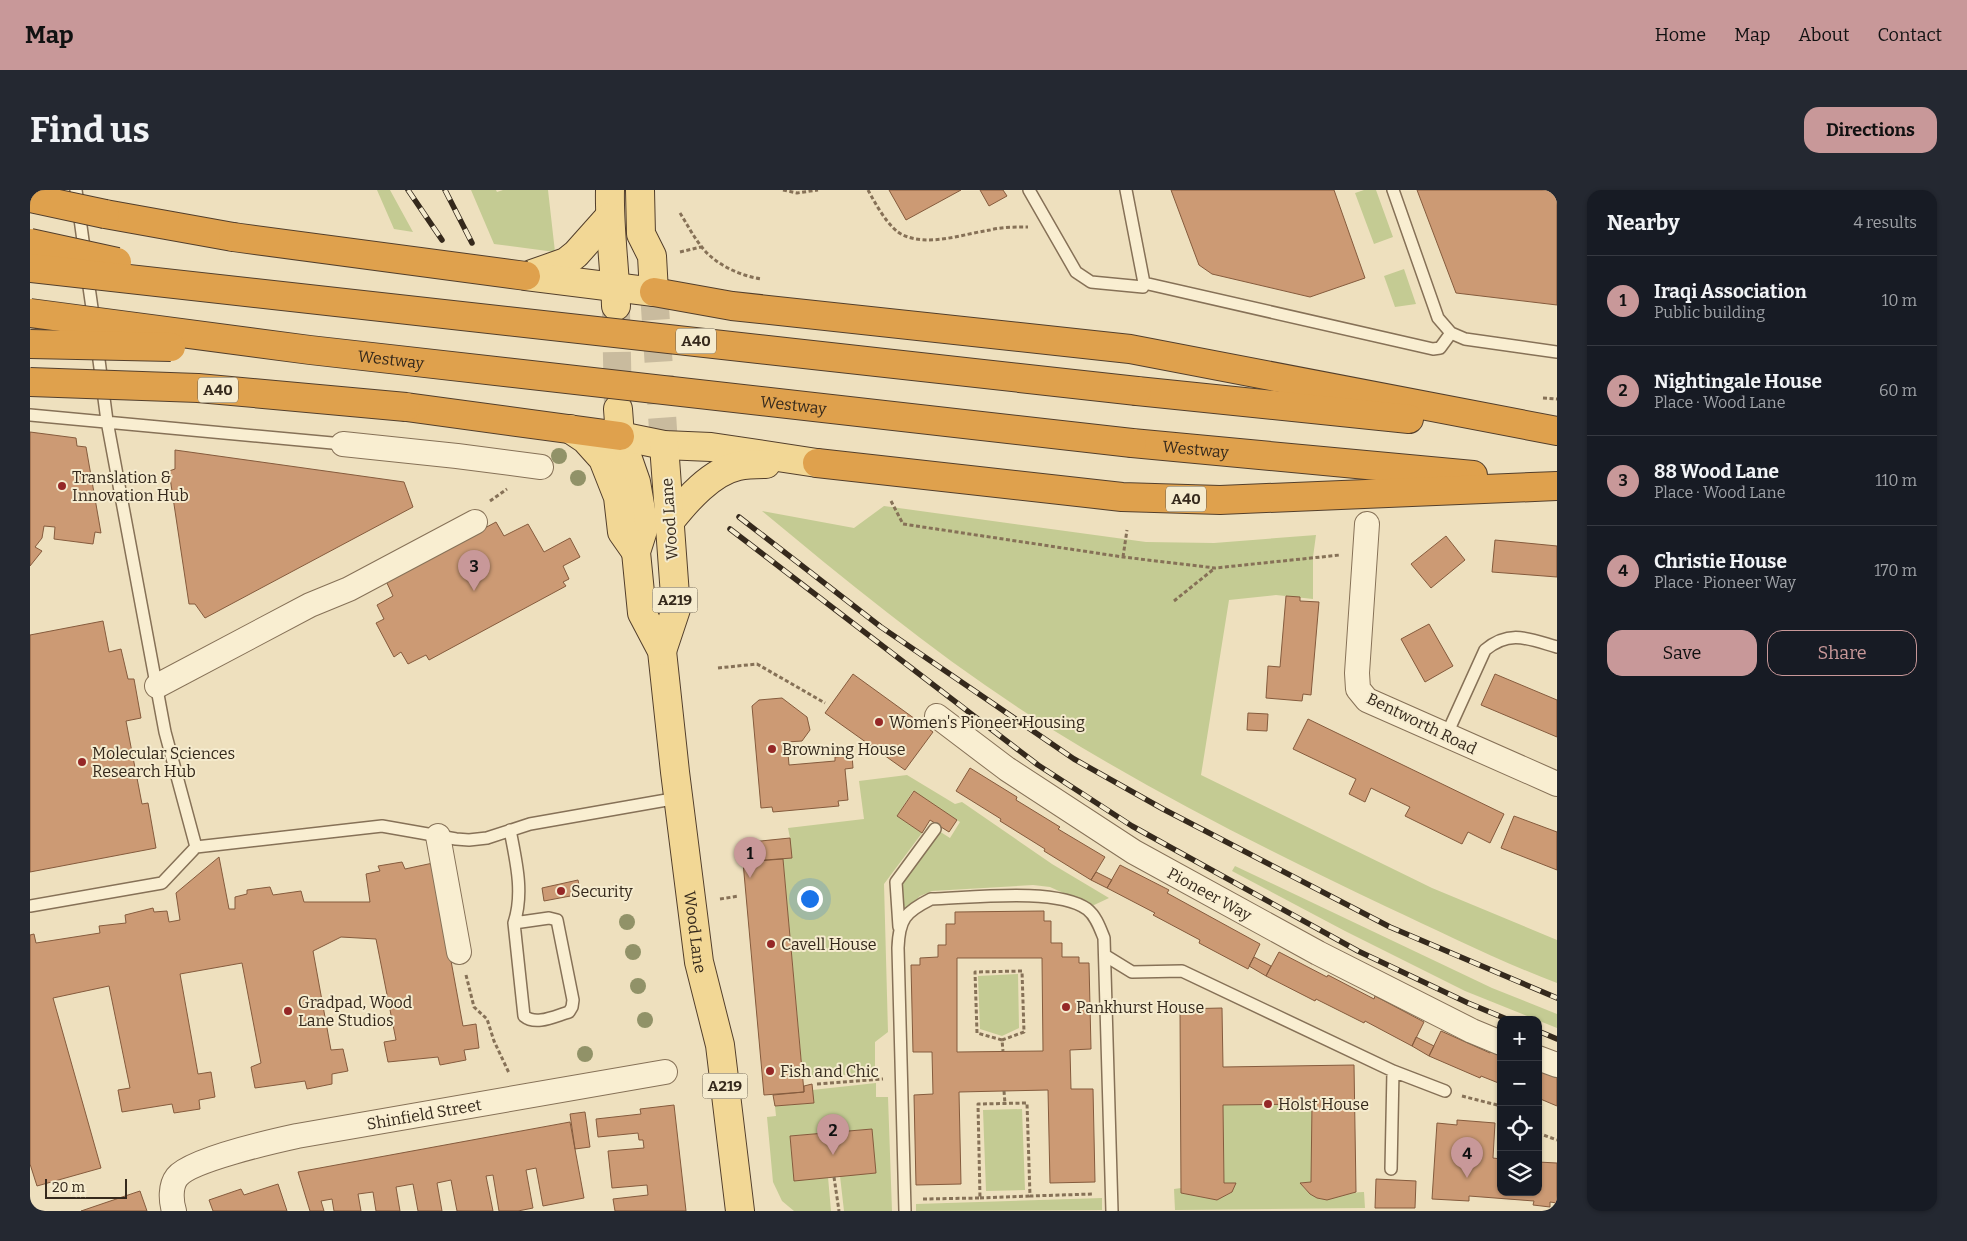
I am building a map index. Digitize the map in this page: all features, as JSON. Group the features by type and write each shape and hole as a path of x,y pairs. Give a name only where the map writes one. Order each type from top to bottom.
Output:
{"highway":[{"name":"A40","path":"30,198 233,237 526,276"},
{"name":"A40","path":"30,242 255,292"},
{"name":"A40","path":"30,268 1137,391 1557,433"},
{"name":"A40","path":"654,292 732,306 1130,349 1557,433"},
{"name":"Westway","path":"30,313 310,350 1132,443 1557,485"},
{"name":"A40","path":"30,344 310,350"},
{"name":"A40","path":"30,382 198,388 406,407 620,436"},
{"name":"A40","path":"817,463 1142,498 1220,500 1557,485"}],"main road":[{"path":"610,190 609,217 616,296"},
{"path":"640,190 642,234 652,256 654,292"},
{"path":"526,276 566,262 583,247 609,217"},
{"name":"A40","path":"526,276 616,296 654,292"},
{"name":"Wood Lane","path":"618,409 620,436 636,482 644,527 636,552 642,613 662,651 699,962 720,1044 740,1211"},
{"name":"Wood Lane","path":"570,429 585,439 603,459 618,497 622,532 636,552"},
{"name":"A40","path":"620,436 664,445 712,447 817,463"},
{"name":"Wood Lane","path":"662,651 676,609 671,520 664,445"},
{"path":"671,520 698,489 726,470 737,466 817,463"}],"street":[{"path":"343,444 541,467"},
{"path":"157,686 310,605 349,590 475,522"},
{"name":"Bentworth Road","path":"1367,524 1357,673 1358,689 1367,700 1557,784"},
{"name":"Pioneer Way","path":"937,716 1007,769 1134,852 1318,953 1472,1031 1497,1041"},
{"path":"438,836 459,952"},
{"path":"1542,1059 1557,1065"},
{"name":"Shinfield Street","path":"174,1211 172,1190 176,1178 188,1169 252,1147 297,1136 665,1072"}],"lane":[{"path":"76,190 107,421 166,732 196,847"},
{"path":"1029,190 1076,272 1092,282 1144,287 1144,284"},
{"path":"1126,190 1144,284"},
{"path":"1393,190 1438,318 1451,334 1478,342 1557,352"},
{"path":"1144,284 1433,349 1440,348 1451,334"},
{"path":"30,415 343,444"},
{"path":"1446,736 1485,650 1493,643 1510,637 1519,637 1557,646"},
{"path":"30,906 162,882 196,847 378,826 469,840 487,838 530,824 678,798"},
{"path":"905,1206 899,929 896,882 934,829"},
{"path":"510,830 519,875 518,912 514,924 524,1016 530,1020 537,1021 569,1012 573,1000 557,920 549,918 514,924"},
{"path":"899,929 904,917 915,907 931,899 1045,895 1067,899 1087,909 1097,922 1104,938 1106,956 1112,1211"},
{"path":"1106,956 1132,972 1182,971 1393,1072 1445,1091"},
{"path":"1391,1169 1393,1072"}],"path":[{"path":"783,190 797,193 818,190"},
{"path":"868,190 881,213 902,235 924,240 992,229 1051,228"},
{"path":"680,213 701,247 715,259 739,272"},
{"path":"678,253 701,247"},
{"path":"891,501 903,524 1123,557 1215,568 1313,557 1366,554"},
{"path":"1123,557 1127,530"},
{"path":"1174,601 1215,568"},
{"path":"718,668 757,664 826,703"},
{"path":"718,899 739,896"},
{"path":"459,952 474,1007 487,1019 494,1041 507,1066 514,1098"},
{"path":"1022,971 1024,1032 1002,1040 977,1033 975,972 1022,971"},
{"path":"1002,1040 1004,1051"},
{"path":"817,1084 901,1078"},
{"path":"1004,1091 1005,1104"},
{"path":"1445,1091 1497,1105"},
{"path":"980,1198 978,1104 1027,1103 1030,1196"},
{"path":"1542,1134 1557,1140"},
{"path":"834,1177 839,1211"},
{"path":"905,1206 980,1198 1111,1194"}],"green space":[{"path":"377,190 390,190 413,232 394,229"},
{"path":"471,190 496,190 497,192 503,190 548,190 555,252 494,244"},
{"path":"1364,190 1376,190 1393,237 1374,244 1355,193"},
{"path":"1404,269 1416,304 1395,307 1384,276"},
{"path":"884,506 1146,542 1214,543 1316,535 1313,557 1313,599 1276,595 1229,600 1201,775 1432,888 1557,940 1557,983 1471,946 1302,866 1217,823 1093,754 977,680 940,653 762,511 854,528"},
{"path":"907,775 955,804 962,802 1052,864 1109,898 1092,906 1050,887 1033,885 932,891 920,896 907,908 902,907 900,885 939,831 950,838 960,822 913,791 897,816 922,833 884,884 888,1032 875,1042 875,1073 803,1078 783,859 790,838 788,828 864,819 859,781"},
{"path":"1235,866 1492,988 1557,1014 1557,1028 1542,1022 1542,1016 1527,1016 1465,991 1345,931 1232,871"},
{"path":"1018,974 1019,1028 1002,1036 980,1029 978,976"},
{"path":"876,1083 876,1097 888,1097 892,1211 844,1211 840,1176 876,1173 871,1129 790,1136 794,1180 828,1177 831,1211 794,1211 782,1201 773,1182 767,1117 776,1116 775,1106 813,1103 812,1090"},
{"path":"1312,1104 1311,1182 1300,1183 1307,1191 1322,1198 1364,1192 1365,1208 1175,1210 1174,1189 1181,1188 1181,1193 1217,1200 1232,1192 1224,1183 1223,1105"},
{"path":"1022,1109 1025,1190 986,1191 983,1110"},
{"path":"1102,1198 1102,1210 916,1211 916,1204"}],"building":[{"path":"889,190 961,190 906,220"},
{"path":"980,190 1003,190 1007,196 989,206"},
{"path":"1171,190 1334,190 1365,278 1310,297 1212,274 1199,265"},
{"path":"1417,190 1557,190 1557,305 1456,293"},
{"name":"Translation & Innovation Hub","path":"30,432 76,438 77,446 86,447 101,533 95,532 93,544 54,539 55,527 44,526 42,538 35,547 42,551 30,566"},
{"path":"175,450 404,482 413,507 205,618 195,604 189,604 169,471 175,469"},
{"path":"496,522 504,536 528,524 544,552 570,538 580,557 563,566 569,579 563,582 566,586 429,660 426,655 408,664 401,652 394,657 376,623 384,619 377,605 393,596 386,581"},
{"path":"1446,536 1465,560 1431,588 1411,564"},
{"path":"1495,540 1557,546 1557,577 1492,572"},
{"path":"1286,596 1300,597 1300,601 1319,602 1311,695 1303,694 1302,701 1266,698 1268,666 1280,667"},
{"name":"Molecular Sciences Research Hub","path":"103,621 109,652 121,649 128,679 134,679 141,718 126,721 142,804 148,803 156,848 30,872 30,635"},
{"path":"1429,624 1453,666 1425,682 1401,639"},
{"name":"Women's Pioneer Housing","path":"853,674 933,732 905,770 825,713"},
{"path":"1495,674 1557,700 1557,737 1481,705"},
{"name":"Browning House","path":"782,698 807,717 810,730 802,741 787,742 789,765 835,761 835,757 852,755 853,768 845,769 848,800 838,801 839,806 773,812 772,807 761,808 752,706 759,700"},
{"path":"1248,713 1268,714 1267,731 1247,730"},
{"path":"1308,719 1504,814 1490,843 1468,832 1462,844 1405,816 1410,807 1371,788 1365,802 1349,794 1356,779 1293,749"},
{"path":"970,768 1017,797 1016,800 1060,827 1058,829 1105,857 1091,880 1044,851 1045,849 1000,821 1001,819 956,791"},
{"path":"914,791 957,820 949,832 930,820 922,833 897,816"},
{"path":"1514,816 1557,832 1557,870 1501,848"},
{"path":"790,838 792,858 752,861 751,842"},
{"name":"Gradpad, Wood Lane Studios","path":"219,857 229,909 235,909 235,897 247,894 247,890 270,887 273,895 301,891 304,902 370,902 366,874 380,871 378,866 402,862 405,869 433,863 463,1026 476,1024 479,1048 464,1050 466,1060 440,1065 438,1057 388,1062 384,1042 396,1040 376,939 341,937 313,951 331,1050 343,1049 348,1071 332,1074 332,1084 307,1089 305,1081 255,1088 251,1067 261,1063 242,963 180,974 198,1074 211,1072 215,1097 199,1100 200,1109 174,1113 172,1104 122,1112 118,1090 130,1088 109,986 53,998 101,1168 37,1186 30,1164 30,935 34,934 36,943 100,933 99,926 126,923 125,915 153,908 154,912 167,911 169,922 180,920 176,893"},
{"name":"Cavell House","path":"783,859 804,1092 764,1095 743,862"},
{"path":"1120,865 1169,890 1167,893 1260,944 1248,969 1199,943 1200,940 1153,915 1155,913 1107,888"},
{"path":"1096,872 1112,880 1107,888 1091,880"},
{"name":"Security","path":"578,880 581,894 544,901 542,888"},
{"name":"Pankhurst House","path":"1044,911 1044,921 1051,921 1051,943 1062,943 1062,957 1079,957 1079,963 1089,963 1091,1049 1070,1050 1071,1089 1093,1089 1095,1182 1050,1183 1048,1090 959,1092 961,1184 916,1185 914,1095 933,1094 932,1052 913,1052 911,965 920,965 920,958 938,957 938,945 946,945 946,924 955,924 955,912","holes":["957,958 1042,958 1043,1051 957,1052"]},
{"path":"1279,952 1374,999 1375,996 1424,1022 1412,1046 1365,1021 1364,1023 1316,999 1315,1001 1266,976"},
{"path":"1254,957 1271,966 1266,976 1249,966"},
{"name":"Holst House","path":"1222,1008 1223,1067 1354,1065 1356,1192 1327,1200 1310,1194 1300,1183 1311,1182 1312,1104 1223,1105 1224,1183 1236,1183 1232,1192 1217,1200 1181,1193 1180,1009"},
{"path":"1441,1031 1490,1053 1491,1051 1497,1053 1497,1082 1481,1076 1480,1078 1429,1056"},
{"path":"1416,1037 1434,1046 1429,1056 1412,1046"},
{"path":"1542,1070 1557,1077 1557,1106 1542,1100"},
{"path":"812,1084 814,1103 775,1106 773,1095 804,1092 804,1086"},
{"path":"674,1105 686,1211 615,1211 613,1199 648,1195 647,1185 612,1188 608,1151 644,1148 643,1140 639,1140 638,1133 598,1137 596,1119 641,1114 640,1109"},
{"path":"585,1112 590,1147 575,1149 570,1114"},
{"path":"1457,1120 1495,1123 1493,1158 1497,1158 1497,1196 1542,1196 1542,1162 1557,1163 1557,1203 1550,1202 1550,1207 1533,1205 1534,1201 1469,1196 1469,1201 1432,1199 1437,1123 1457,1125"},
{"path":"570,1122 584,1198 543,1206 536,1168 526,1170 533,1208 518,1211 499,1211 493,1175 486,1176 493,1211 457,1211 451,1180 437,1183 442,1211 418,1211 413,1184 396,1187 400,1211 376,1211 373,1192 358,1194 361,1211 334,1211 332,1199 321,1201 324,1211 310,1211 298,1172"},
{"path":"872,1129 876,1173 794,1181 790,1136"},
{"path":"1376,1179 1416,1181 1415,1208 1375,1208"},
{"path":"278,1184 287,1211 213,1211 209,1200 241,1189 244,1195"},
{"path":"140,1191 147,1211 81,1211 131,1194"}],"tunnel":[{"path":"654,292 664,445"},
{"path":"616,310 618,407"}],"railway":[{"path":"408,190 442,240"},
{"path":"445,190 472,243"},
{"path":"739,517 881,627 1074,759 1163,809 1390,927 1557,998"},
{"path":"730,529 1038,765 1132,826 1358,951 1499,1016"},
{"path":"1542,1033 1557,1039"}],"place":[{"name":"Translation & Innovation Hub","path":"62,486"},
{"name":"88 Wood Lane","path":"474,591"},
{"name":"Women's Pioneer Housing","path":"879,722"},
{"name":"Browning House","path":"772,749"},
{"name":"Molecular Sciences Research Hub","path":"82,762"},
{"name":"Iraqi Association","path":"750,878"},
{"name":"Security","path":"561,891"},
{"name":"Cavell House","path":"771,944"},
{"name":"Pankhurst House","path":"1066,1007"},
{"name":"Gradpad, Wood Lane Studios","path":"288,1011"},
{"name":"Fish and Chic","path":"770,1071"},
{"name":"Holst House","path":"1268,1104"},
{"name":"Nightingale House","path":"833,1155"},
{"name":"Christie House","path":"1467,1178"}]}
